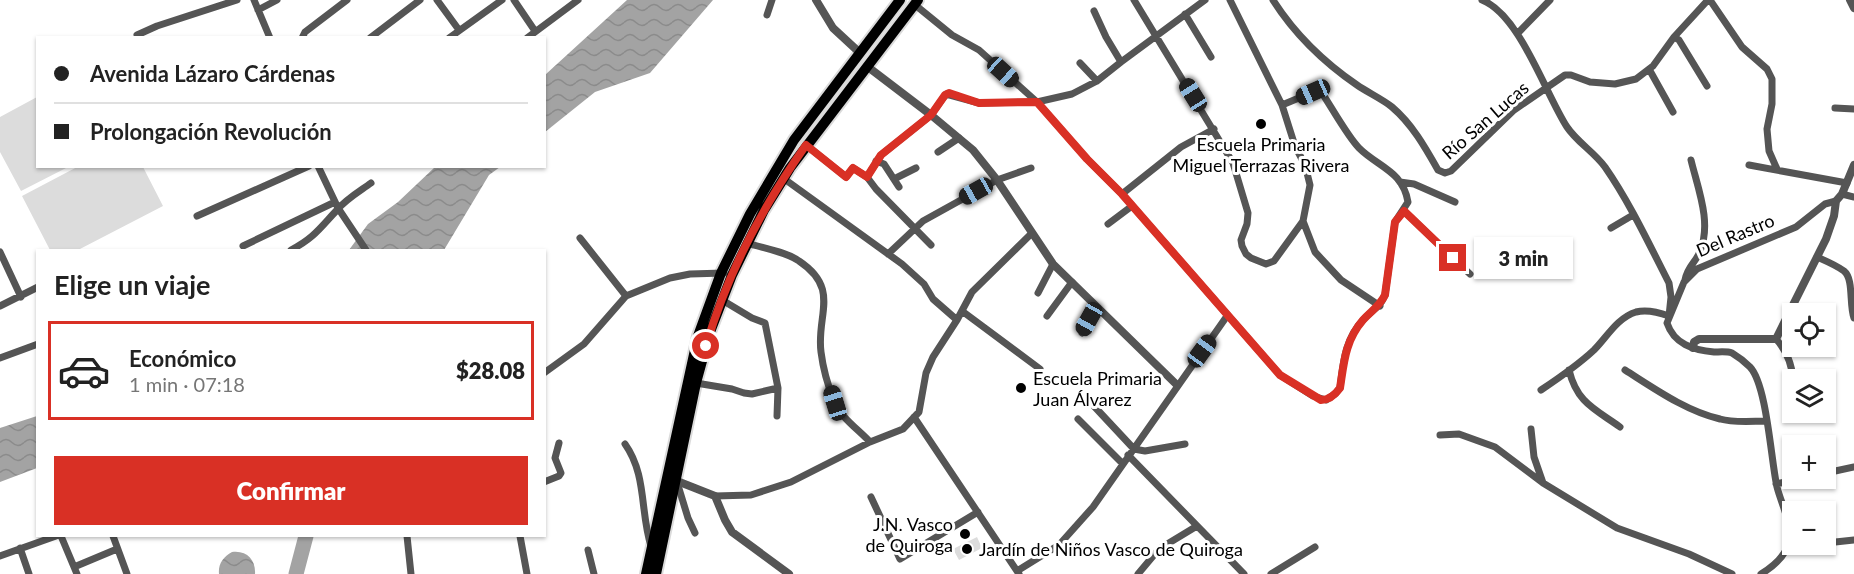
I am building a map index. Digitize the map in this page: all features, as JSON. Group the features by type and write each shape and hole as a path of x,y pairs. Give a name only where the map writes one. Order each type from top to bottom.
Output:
{"main road":[{"path":"646,574 698,336 727,274 750,214 794,140 900,0"},
{"path":"656,574 696,383 710,332 722,300 727,274 783,178 916,2"}],"street":[{"path":"137,35 157,26 237,0"},
{"path":"254,0 269,36"},
{"path":"258,10 277,0"},
{"path":"303,36 304,32 346,0"},
{"path":"373,36 420,0"},
{"path":"437,0 459,30"},
{"path":"452,36 502,0"},
{"path":"514,0 535,31"},
{"path":"529,36 578,0"},
{"path":"767,15 772,0"},
{"path":"816,0 833,28 860,53"},
{"path":"1134,0 1233,163 1248,213 1241,240 1242,246 1246,254 1266,264 1274,261 1304,221 1310,185 1305,165 1295,146 1282,105 1230,0"},
{"path":"867,177 876,161 888,148 902,140 931,115 945,95 949,93 979,103 1037,102 1072,94 1097,81 1205,0"},
{"name":"Río San Lucas","path":"1273,0 1309,44 1334,69 1373,97 1390,105 1410,125 1438,170 1445,173 1451,171 1514,110 1545,88"},
{"path":"1482,0 1495,8 1518,33 1568,129 1602,164 1634,215 1669,283 1671,297 1667,323 1671,334 1681,343 1700,351 1732,353 1751,368 1767,421 1776,484 1782,502"},
{"path":"1518,33 1550,0"},
{"path":"1850,0 1854,8"},
{"path":"1545,88 1565,75 1590,82 1615,84 1636,79 1651,68 1674,37 1712,1 1742,47 1767,69 1772,79 1772,104 1767,129 1769,151 1777,169"},
{"path":"916,2 952,35 980,50 1037,102 1087,159 1122,194 1280,375 1321,400 1326,400 1340,388 1348,342 1364,319 1380,306 1385,295 1395,222 1408,202 1406,191 1400,182 1383,165 1359,148 1322,93 1318,90 1282,105"},
{"path":"1094,11 1121,62"},
{"path":"1185,14 1211,57"},
{"path":"1674,37 1679,40 1707,86"},
{"path":"1080,63 1097,81"},
{"path":"868,67 973,150 997,180 1053,264 1177,385"},
{"path":"1651,68 1673,112"},
{"path":"1835,108 1854,109"},
{"path":"1122,194 1174,152 1214,129"},
{"path":"938,152 959,138"},
{"path":"806,145 846,176 853,168 867,177 931,245"},
{"path":"1684,282 1688,268 1700,253 1706,227 1690,160"},
{"path":"876,161 884,164 899,187"},
{"path":"1749,165 1847,183"},
{"path":"1776,339 1817,257 1854,165"},
{"path":"197,216 305,168"},
{"path":"319,168 337,205 365,249"},
{"path":"894,178 916,168"},
{"path":"888,254 923,221 997,180 1031,168"},
{"path":"783,178 888,254 924,284 933,299 957,320"},
{"path":"1400,182 1414,184 1455,202"},
{"path":"243,246 337,205 370,183"},
{"path":"1839,198 1854,197"},
{"name":"Del Rastro","path":"1669,316 1684,282 1697,269 1796,227 1825,204 1839,198"},
{"path":"293,249 316,234 337,205"},
{"path":"1108,224 1132,206"},
{"path":"1404,211 1470,274"},
{"path":"1611,228 1634,215"},
{"path":"1304,221 1316,252 1322,259 1341,280 1380,306"},
{"path":"676,481 715,496 751,495 791,482 870,442 903,429 919,412 926,373 933,357 957,320 972,291 1032,233"},
{"path":"580,238 626,296"},
{"path":"747,243 798,260 818,280 826,300 821,352 835,403 870,442"},
{"path":"0,252 21,297"},
{"path":"1817,257 1845,271 1850,278 1850,308 1854,318"},
{"path":"1038,293 1053,264"},
{"path":"546,372 584,344 626,296 670,278 690,274 727,274"},
{"path":"1047,316 1072,282"},
{"path":"0,306 36,288"},
{"path":"722,300 765,323 778,388 777,416"},
{"path":"1082,333 1096,306"},
{"path":"962,311 1040,369"},
{"path":"1541,390 1593,350 1618,322 1636,312 1652,311 1669,316"},
{"path":"914,417 1018,573 1059,545 1076,528 1227,316"},
{"path":"1693,348 1694,342 1699,339 1776,339"},
{"path":"1776,339 1789,358 1792,369"},
{"path":"0,358 36,345"},
{"path":"1569,370 1572,384 1581,399 1620,427"},
{"path":"1625,370 1695,411 1722,420 1767,421"},
{"path":"696,383 752,394 778,388"},
{"path":"1092,404 1134,449 1145,451 1185,444"},
{"path":"1078,419 1122,463"},
{"path":"1531,429 1534,457 1543,483"},
{"path":"1440,435 1459,434 1496,447 1543,483 1617,528 1689,554 1732,574"},
{"path":"546,481 561,473 555,454 559,443"},
{"path":"625,444 639,471 643,489 645,526 652,549"},
{"path":"1128,455 1245,574"},
{"path":"1836,471 1854,467"},
{"path":"676,481 695,533"},
{"path":"1776,484 1782,483"},
{"path":"715,496 732,532 789,574"},
{"path":"871,497 900,559 978,512"},
{"path":"1138,574 1159,549 1197,526"},
{"path":"0,556 53,537"},
{"path":"61,537 76,571 117,549"},
{"path":"112,537 127,574"},
{"path":"407,537 411,574"},
{"path":"520,537 527,574"},
{"path":"1836,542 1854,540"},
{"path":"1271,574 1314,547"},
{"path":"20,548 29,574"},
{"path":"588,550 594,574"},
{"path":"1761,574 1773,567 1782,555"}],"shaded area":[{"path":"36,98 36,168 66,168 21,191 0,152 0,117"},
{"path":"75,168 144,168 163,206 80,249 49,249 22,196"},
{"path":"977,537 982,548 959,560 953,549"}],"water":[{"path":"627,0 713,0 650,73 595,92 546,131 546,74"},
{"path":"434,168 499,168 489,175 445,249 350,249 368,224 398,202"},
{"path":"36,416 36,468 0,482 0,428"},
{"path":"232,552 246,554 254,564 255,574 219,574 222,561"}],"waterway":[{"path":"296,574 306,537"}],"place":[{"name":"Escuela Primaria Miguel Terrazas Rivera","path":"1261,124"},
{"name":"Escuela Primaria Juan Álvarez","path":"1021,388"},
{"name":"J.N. Vasco de Quiroga","path":"965,534"},
{"name":"Jardín de Niños Vasco de Quiroga","path":"967,549"}],"route":[{"path":"706,346 732,274 747,243 783,178 806,145 846,177 853,168 867,177 881,155 931,115 946,93 979,103 1037,102 1087,159 1122,194 1280,375 1321,400 1326,400 1340,388 1348,342 1364,319 1380,306 1385,295 1393,250 1395,222 1404,211 1453,258"}]}
